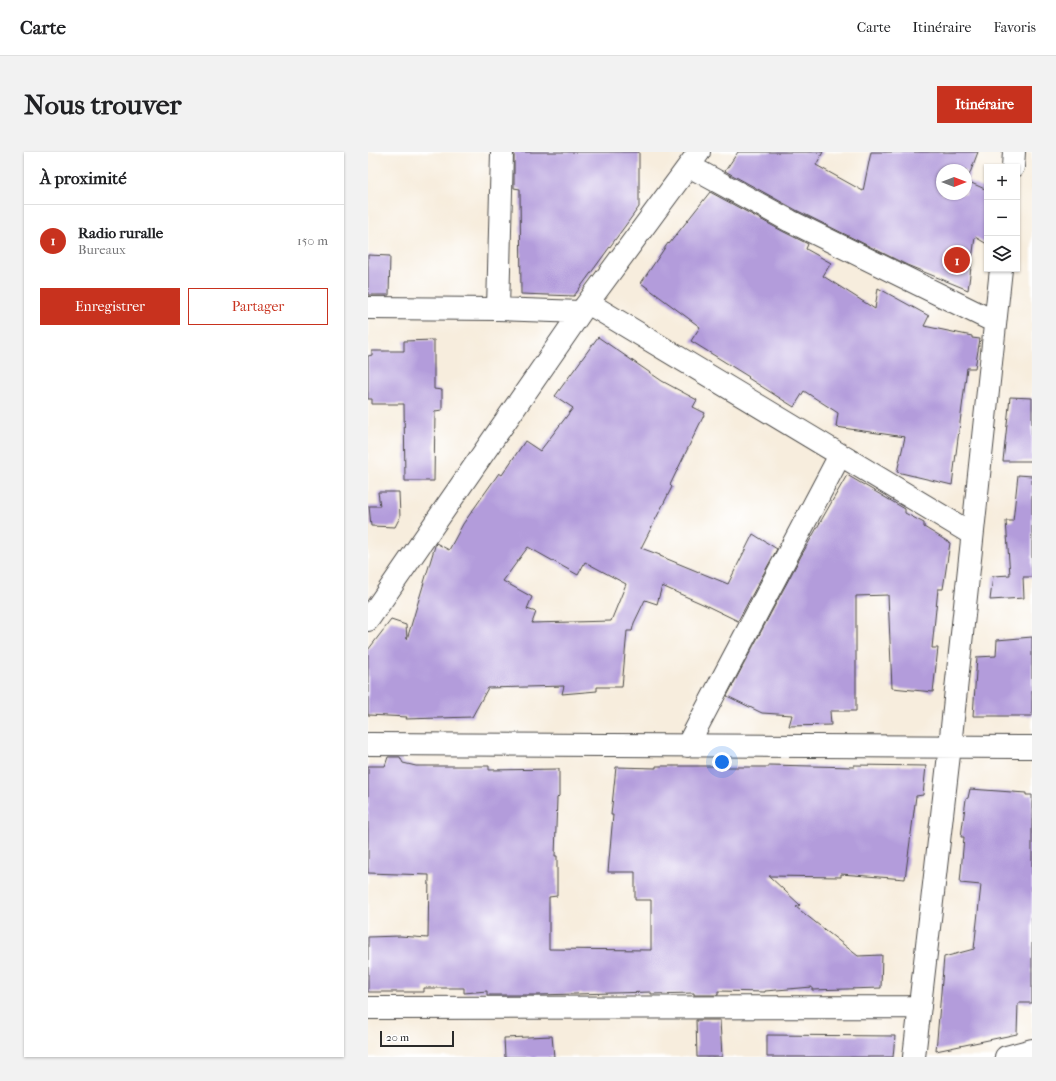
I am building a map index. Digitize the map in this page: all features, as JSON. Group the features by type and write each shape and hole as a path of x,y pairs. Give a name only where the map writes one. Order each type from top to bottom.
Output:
{"street":[{"path":"498,309 502,152"},
{"path":"1012,164 1014,152"},
{"path":"368,620 585,308 694,159 797,224 995,322"},
{"path":"914,1057 950,746 1001,272"},
{"path":"368,308 585,308 840,455 972,534"},
{"path":"687,746 840,455"},
{"path":"368,744 1032,747"},
{"path":"368,1008 920,1007"},
{"path":"1006,1057 1032,1050"}],"building":[{"path":"514,152 639,152 639,207 574,296 521,294 520,189 514,188"},
{"path":"738,152 823,152 816,165 863,191 871,152 978,152 972,168 972,164 936,164 936,200 972,200 972,183 984,189 984,242 975,237 968,290 907,265 796,210 725,171"},
{"path":"710,192 808,244 806,249 831,263 823,276 875,309 878,288 929,316 924,326 980,339 975,368 967,368 952,485 897,472 905,437 836,427 838,413 804,391 794,407 691,341 700,327 641,283 668,243 669,244"},
{"path":"368,255 390,256 389,295 368,295"},
{"path":"598,337 662,381 697,400 693,407 705,413 670,485 672,487 641,548 728,584 753,534 777,549 738,621 662,586 657,604 645,600 634,623 632,631 627,631 622,687 597,687 597,691 562,694 564,686 488,688 472,717 406,719 407,717 368,715 368,650 391,620 406,625 407,639 436,543 449,550 463,524 499,473 502,475 525,441 540,451 573,408 555,396","holes":["528,547 578,575 585,562 626,584 611,621 532,623 536,612 527,609 532,597 503,581"]},
{"path":"434,340 434,389 442,390 442,410 435,411 434,481 405,481 404,404 372,404 372,399 368,399 368,356 372,355 372,351 404,351 404,341"},
{"path":"1010,397 1032,398 1032,461 1003,461"},
{"path":"847,475 905,509 905,513 924,523 924,527 950,543 943,589 938,589 932,648 938,648 933,692 892,688 888,595 856,596 856,711 830,711 831,725 789,726 792,715 762,713 727,696 801,556"},
{"path":"1018,475 1032,476 1032,577 1023,577 1024,598 990,600 993,576 1010,575 1006,521 1013,521"},
{"path":"378,492 399,492 400,517 395,527 371,526 369,506 380,506"},
{"path":"1032,637 1032,716 973,716 977,657 996,656 997,640"},
{"path":"388,757 400,757 403,763 416,766 489,766 489,770 559,769 559,796 557,798 555,856 557,856 557,896 549,897 549,949 651,950 651,900 635,900 635,872 608,872 613,815 611,815 616,767 769,767 769,765 854,767 854,765 926,766 923,795 916,796 905,879 841,874 841,877 769,876 800,905 796,907 858,956 882,955 881,988 812,990 812,987 765,992 718,991 718,995 694,995 694,993 651,994 651,992 487,995 487,991 464,993 464,988 424,988 424,992 368,992 368,937 400,936 428,938 429,875 368,873 368,766 385,766"},
{"path":"970,789 1026,793 1026,795 1032,795 1032,1003 1018,1003 1017,1034 936,1051 944,957 974,949 981,885 960,883 964,837 961,837 966,799 968,798"},
{"path":"696,1020 720,1020 722,1057 697,1057"},
{"path":"767,1035 895,1036 893,1057 767,1057"},
{"path":"552,1036 554,1057 505,1057 504,1038"}],"place":[{"name":"Radio ruralle","path":"957,260"}]}
